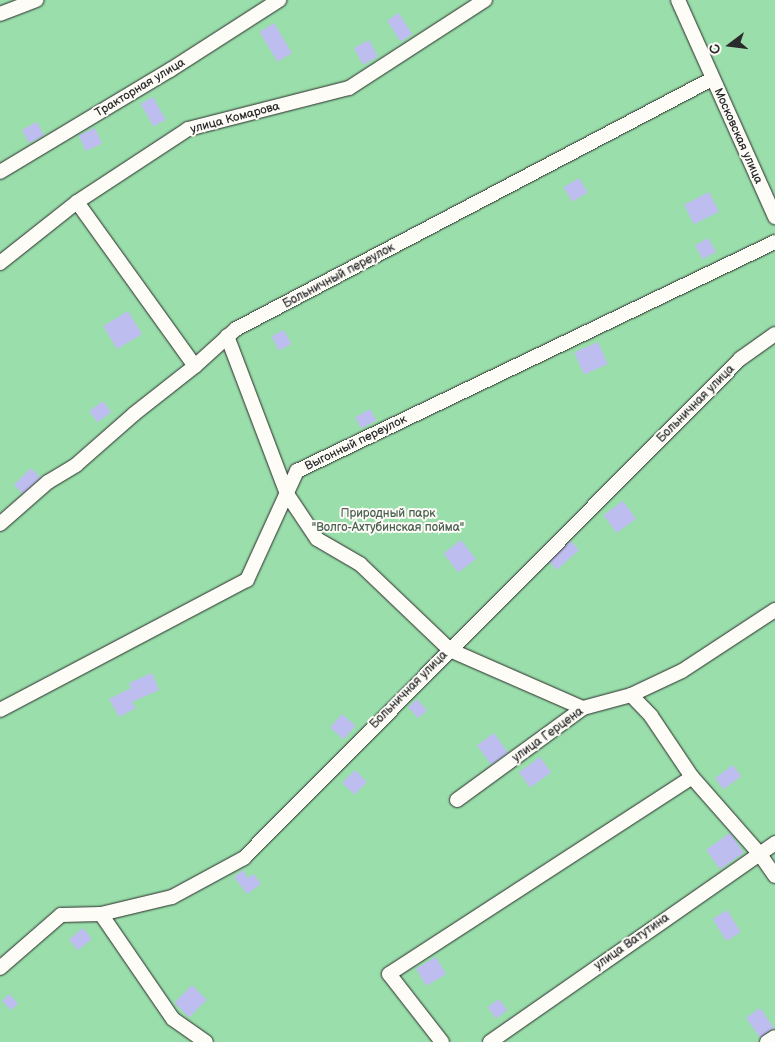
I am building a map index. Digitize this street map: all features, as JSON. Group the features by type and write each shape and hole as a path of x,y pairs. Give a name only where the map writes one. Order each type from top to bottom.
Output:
{"street":[{"path":"0,14 11,0"},
{"path":"0,14 36,0"},
{"name":"Тракторная улица","path":"0,172 170,70 279,0"},
{"name":"улица Комарова","path":"0,263 77,202 188,130 349,88 485,0"},
{"name":"Московская улица","path":"678,0 775,217"},
{"name":"Больничный переулок","path":"0,524 48,482 76,465 134,414 195,366 227,336 712,79"},
{"path":"77,202 195,366"},
{"name":"Выгонный переулок","path":"0,710 247,580 297,471 775,242"},
{"name":"Больничная улица","path":"0,968 61,915 101,914 172,897 244,858 740,359 775,334"},
{"path":"227,336 287,494 318,539 360,564 450,650 582,708"},
{"name":"улица Герцена","path":"457,800 582,708 631,695 682,672 775,610"},
{"path":"631,695 650,716 692,777 759,853 775,876"},
{"path":"442,1042 389,974 692,777"},
{"name":"улица Ватутина","path":"490,1042 775,843"},
{"path":"101,914 173,1019 206,1042"},
{"path":"767,1042 775,1037"}],"green space":[{"name":"Природный парк \"Волго-Ахтубинская пойма\"","path":"0,0 775,0 775,1042 0,1042"}],"building":[{"path":"399,13 412,34 400,42 387,20"},
{"path":"274,23 292,53 277,62 259,32"},
{"path":"369,40 378,57 363,65 354,48"},
{"path":"153,97 166,120 153,127 141,104"},
{"path":"37,122 44,135 29,143 22,130"},
{"path":"95,128 102,143 86,151 79,136"},
{"path":"579,178 588,193 572,202 564,187"},
{"path":"709,192 719,212 694,224 684,205"},
{"path":"708,238 716,252 703,259 695,246"},
{"path":"128,311 142,334 117,349 103,326"},
{"path":"284,330 291,344 279,351 272,336"},
{"path":"598,342 608,364 584,375 574,353"},
{"path":"103,401 111,412 97,422 89,411"},
{"path":"370,409 376,420 361,429 355,417"},
{"path":"31,468 40,477 23,494 14,485"},
{"path":"623,501 636,519 617,533 604,515"},
{"path":"461,540 476,559 458,572 444,554"},
{"path":"571,541 579,550 557,570 549,561"},
{"path":"152,673 159,690 132,702 136,708 119,717 109,699 131,688 129,683"},
{"path":"417,699 427,710 418,718 408,707"},
{"path":"342,714 356,726 344,739 330,728"},
{"path":"494,733 508,752 491,765 477,745"},
{"path":"540,757 551,772 530,788 519,772"},
{"path":"733,765 741,776 723,789 715,778"},
{"path":"355,770 367,782 354,795 342,783"},
{"path":"730,833 744,853 720,869 706,850"},
{"path":"243,870 248,878 254,874 261,884 247,894 234,877"},
{"path":"727,910 741,932 726,941 713,919"},
{"path":"83,928 92,939 78,950 69,939"},
{"path":"436,957 446,974 426,986 416,969"},
{"path":"192,985 207,1000 189,1018 174,1003"},
{"path":"9,994 18,1003 11,1010 2,1001"},
{"path":"499,999 507,1010 496,1019 488,1007"},
{"path":"760,1008 774,1028 760,1037 746,1018"}]}
